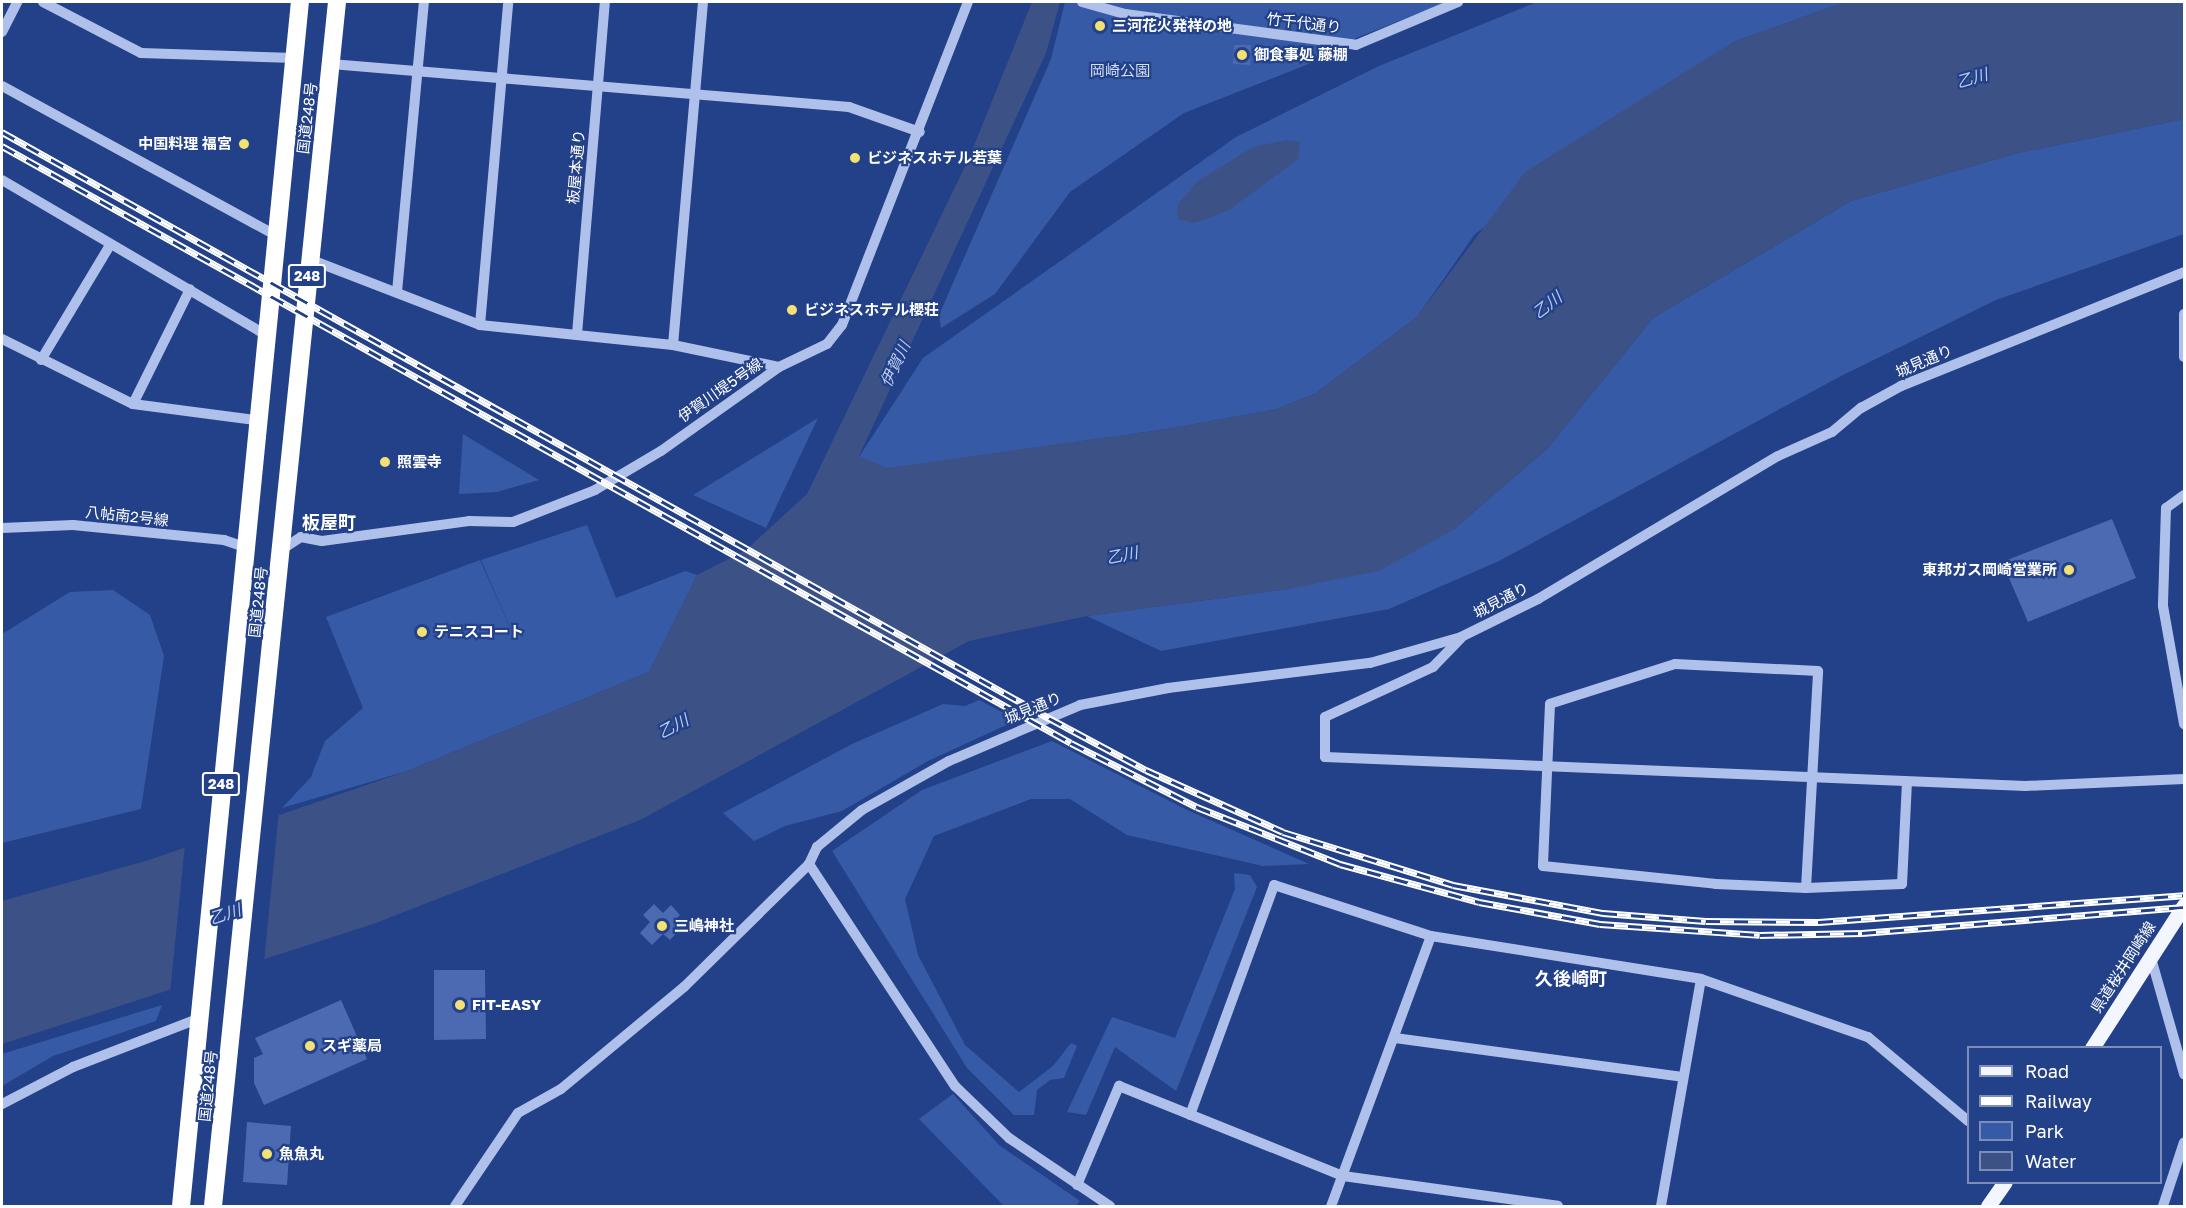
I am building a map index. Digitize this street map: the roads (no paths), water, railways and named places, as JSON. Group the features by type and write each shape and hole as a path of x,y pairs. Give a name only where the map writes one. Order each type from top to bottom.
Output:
{"highway":[{"name":"国道248号","path":"181,1206 195,1020 247,548 255,420 266,335 274,234 300,2"},
{"name":"国道248号","path":"213,1206 337,2"}],"main road":[{"name":"県道桜井岡崎線","path":"2093,1046 2184,905"},
{"path":"1988,1206 2004,1184"}],"street":[{"path":"2,32 17,2"},
{"path":"42,2 141,52 295,58"},
{"path":"397,292 424,2"},
{"path":"480,326 508,2"},
{"name":"板屋本通り","path":"577,334 604,2"},
{"path":"673,345 693,95 703,2"},
{"name":"伊賀川堤5号線","path":"281,550 301,537 322,541 469,521 513,522 596,490 629,471 779,367 827,344 842,325 920,132 968,2"},
{"name":"竹千代通り","path":"1082,2 1356,45 1458,2"},
{"path":"331,64 849,107 920,132"},
{"path":"2,86 274,234"},
{"path":"2,180 266,335"},
{"path":"41,360 110,245"},
{"path":"309,259 480,326 673,345 779,367"},
{"name":"城見通り","path":"455,1206 518,1113 561,1089 684,987 808,864 817,847 862,810 949,761 1080,705 1168,688 1370,663 1461,637 1538,599 1778,456 1833,432 1861,408 1900,386 2184,272"},
{"path":"133,404 190,289"},
{"path":"2184,314 2184,357"},
{"path":"2,339 133,404 255,420"},
{"path":"2184,495 2166,508 2163,606 2181,694 2184,724"},
{"name":"八帖南2号線","path":"2,528 73,525 224,540 247,548"},
{"path":"1461,637 1433,667 1325,717 1325,757 2025,786 2184,779"},
{"path":"1806,888 1818,671 1675,664 1550,704 1543,866 1619,877 1806,888 1902,884 1907,782"},
{"path":"808,864 955,1086 1009,1138 1110,1206"},
{"path":"1190,1114 1274,885 1431,936 1701,979 1868,1037 1967,1120"},
{"path":"1331,1206 1431,936"},
{"path":"2151,958 2184,1074"},
{"path":"1660,1206 1701,979"},
{"path":"2,1104 73,1067 195,1020"},
{"path":"1395,1038 1682,1077"},
{"path":"1077,1185 1119,1086 1343,1176 1558,1206"},
{"path":"2163,1206 2184,1142"}],"water":[{"path":"1032,2 1060,2 1046,53 859,456 887,468 1167,429 1277,409 1316,393 1417,317 1525,172 1733,42 1845,2 2184,2 2184,119 2018,153 1851,201 1653,318 1548,448 1453,530 1379,571 1288,589 1087,616 969,641 640,820 373,924 2,1044 2,901 149,860 407,771 649,672 697,575 746,550 807,494 969,158"},
{"path":"1287,140 1300,142 1298,159 1229,210 1195,223 1178,219 1177,205 1198,181 1253,147"}],"railway":[{"path":"2,132 1049,718 1146,770 1283,832 1453,885 1603,913 1706,921 1819,922 2184,895"},
{"path":"2,146 1071,743 1197,807 1340,864 1479,902 1600,924 1760,935 1862,933 2184,907"}],"place":[{"name":"三河花火発祥の地","path":"1100,26"},
{"name":"御食事処 藤棚","path":"1242,55"},
{"name":"中国料理 福宮","path":"244,144"},
{"name":"ビジネスホテル若葉","path":"855,158"},
{"name":"ビジネスホテル櫻荘","path":"792,310"},
{"name":"照雲寺","path":"385,462"},
{"name":"東邦ガス岡崎営業所","path":"2069,570"},
{"name":"テニスコート","path":"422,632"},
{"name":"三嶋神社","path":"662,926"},
{"name":"FIT-EASY","path":"460,1005"},
{"name":"スギ薬局","path":"310,1046"},
{"name":"魚魚丸","path":"267,1154"}],"district":[{"name":"板屋町","path":"329,522"},
{"name":"久後崎町","path":"1571,978"}],"park label":[{"name":"岡崎公園","path":"1120,71"}],"water label":[{"name":"乙川","path":"1972,78"},
{"name":"乙川","path":"1547,305"},
{"name":"伊賀川","path":"895,364"},
{"name":"乙川","path":"1122,555"},
{"name":"乙川","path":"673,726"},
{"name":"乙川","path":"225,914"}]}
